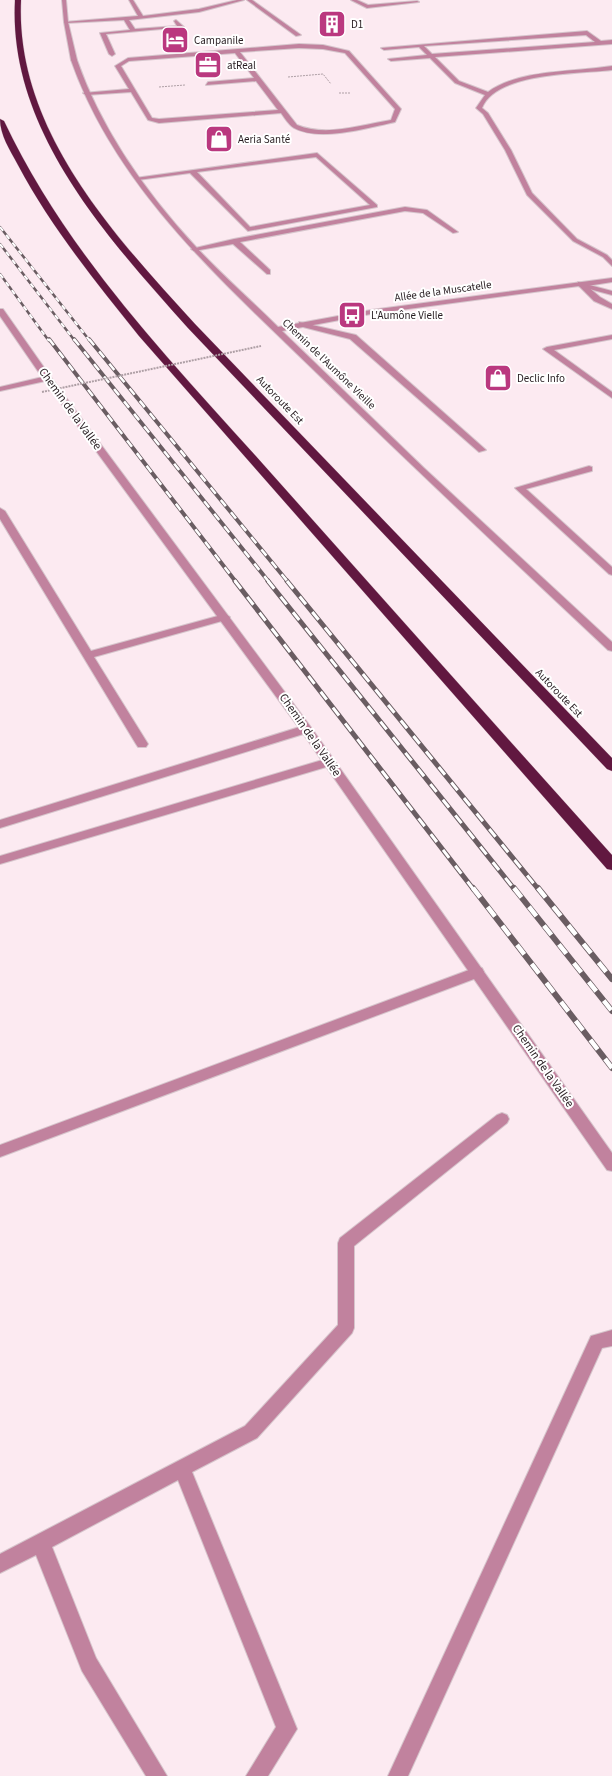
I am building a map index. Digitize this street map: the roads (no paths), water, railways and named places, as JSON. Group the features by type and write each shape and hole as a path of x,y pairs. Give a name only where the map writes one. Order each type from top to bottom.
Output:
{"highway":[{"name":"Autoroute Est","path":"18,0 16,20 20,58 34,104 53,144 86,196 123,246 194,328 612,766"},
{"path":"0,121 12,149 44,208 79,256 142,334 612,865"}],"street":[{"name":"Chemin de l'Aumône Vieille","path":"64,0 66,22 74,60 86,93 138,178 194,249 421,470 612,648"},
{"path":"131,0 141,17"},
{"path":"66,22 141,17 216,8 242,0"},
{"path":"249,0 298,35"},
{"path":"353,0 367,7 417,2"},
{"path":"125,18 133,31"},
{"path":"112,54 103,33 181,27 176,21"},
{"path":"384,48 587,33 600,43"},
{"path":"391,59 612,42"},
{"path":"420,45 457,82 488,94"},
{"path":"237,52 260,79 282,111 296,126 318,132 338,131 393,121 398,109 346,52 299,46 128,60 118,66 150,119 159,121 282,111"},
{"path":"612,68 504,85 488,94 482,100 479,108 485,112 508,150 529,194 575,240 604,256 612,264"},
{"path":"208,84 260,79"},
{"path":"86,93 132,90"},
{"path":"138,178 192,171 318,155 376,206 248,229 192,171"},
{"path":"194,249 405,209 425,211 455,232"},
{"path":"234,241 267,272"},
{"path":"604,256 607,250 612,249"},
{"name":"Allée de la Muscatelle","path":"278,329 371,312 612,280"},
{"path":"580,284 612,293"},
{"path":"580,284 597,299 612,307"},
{"name":"Chemin de la Vallée","path":"0,310 47,378 306,729 612,1164"},
{"path":"302,324 353,338 482,450"},
{"path":"612,336 547,349 612,396"},
{"path":"0,389 47,378"},
{"path":"589,469 520,488 612,572"},
{"path":"0,511 142,744"},
{"path":"88,656 225,617"},
{"path":"0,824 306,729"},
{"path":"0,860 329,762"},
{"path":"0,1151 477,972"},
{"path":"0,1564 250,1432 346,1328 346,1243 502,1120"},
{"path":"398,1776 597,1341 612,1338"},
{"path":"182,1468 288,1729 256,1776"},
{"path":"41,1543 89,1664 156,1776"}],"railway":[{"path":"0,227 90,341"},
{"path":"0,244 75,341"},
{"path":"0,274 49,341"},
{"path":"49,339 236,582"},
{"path":"74,339 269,582"},
{"path":"89,339 288,582"},
{"path":"235,581 474,890"},
{"path":"268,581 515,890"},
{"path":"287,581 539,890"},
{"path":"473,888 612,1068"},
{"path":"514,888 612,1011"},
{"path":"538,888 612,979"}],"place":[{"name":"D1","path":"332,24"},
{"name":"Campanile","path":"175,40"},
{"name":"atReal","path":"208,65"},
{"name":"Aeria Santé","path":"219,139"},
{"name":"L'Aumône Vielle","path":"352,315"},
{"name":"Declic Info","path":"498,378"}]}
